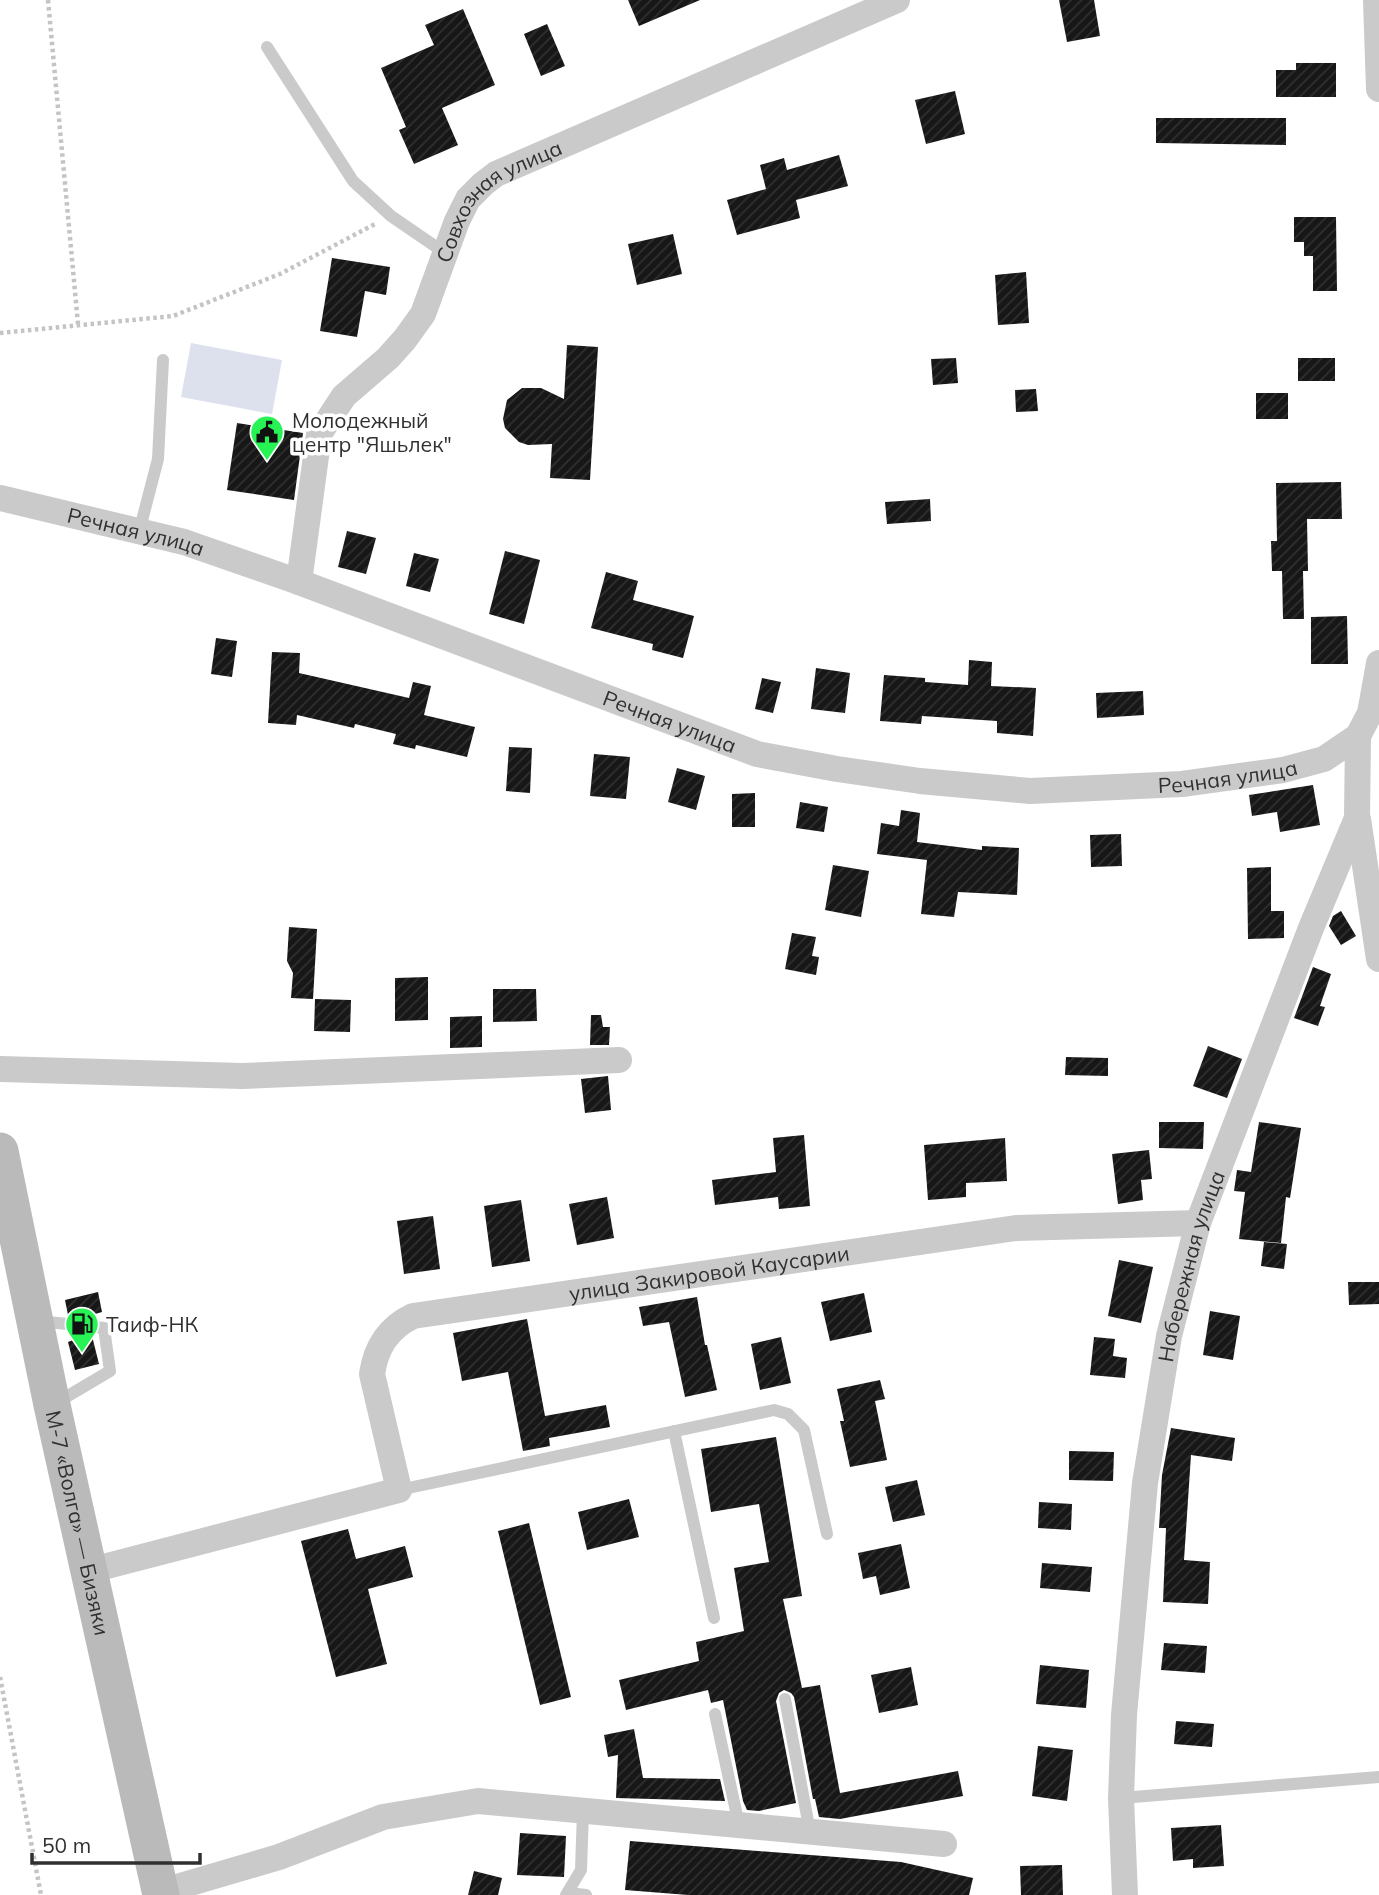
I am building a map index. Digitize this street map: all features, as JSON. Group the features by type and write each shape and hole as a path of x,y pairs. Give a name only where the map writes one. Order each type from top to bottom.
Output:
{"main road":[{"name":"М-7 «Волга» — Бизяки","path":"0,1151 52,1405 160,1894"}],"street":[{"name":"Совхозная улица","path":"299,582 319,434 344,396 388,358 423,313 468,199 483,184 496,174 897,0"},
{"path":"1376,0 1379,89"},
{"name":"Речная улица","path":"0,498 184,542 299,582 757,754 920,781 1030,791 1182,784 1283,770 1324,759 1358,736"},
{"name":"Набережная улица","path":"1125,1895 1121,1798 1124,1715 1145,1483 1169,1336 1198,1223 1311,928 1357,818 1358,736 1370,713 1379,663"},
{"path":"1357,818 1379,959"},
{"path":"0,1069 242,1076 619,1060"},
{"name":"улица Закировой Каусарии","path":"398,1490 372,1374 380,1343 391,1330 413,1316 1016,1228 1198,1223"},
{"path":"88,1571 398,1490"},
{"path":"160,1894 279,1857 383,1817 478,1801 944,1844"}],"lane":[{"path":"267,47 353,181 391,216 445,253"},
{"path":"139,532 158,459 163,360"},
{"path":"36,1321 104,1328 110,1371 52,1405"},
{"path":"398,1490 774,1410 788,1414 804,1430 827,1534"},
{"path":"674,1431 714,1618"},
{"path":"785,1699 810,1832"},
{"path":"715,1714 739,1825"},
{"path":"1121,1798 1379,1777"},
{"path":"583,1811 580,1870 567,1894 586,1895"}],"path":[{"path":"48,0 78,324"},
{"path":"0,333 173,316 280,274 391,216"},
{"path":"0,1677 41,1895"}],"shaded area":[{"path":"191,343 282,360 272,414 181,397"}],"building":[{"path":"628,0 700,0 639,26"},
{"path":"1059,0 1094,0 1100,36 1067,42"},
{"path":"463,9 495,85 442,108 458,145 414,164 399,130 406,127 381,68 434,45 425,25"},
{"path":"547,24 565,66 541,76 524,34"},
{"path":"1296,63 1336,63 1336,97 1276,97 1276,70 1296,70"},
{"path":"955,91 965,134 926,144 915,100"},
{"path":"1156,118 1286,118 1286,145 1156,143"},
{"path":"839,155 848,186 796,200 800,218 737,235 727,200 766,189 760,165 784,158 787,170"},
{"path":"1294,217 1336,217 1337,291 1313,291 1313,256 1304,256 1304,242 1294,242"},
{"path":"673,234 682,274 637,285 628,244"},
{"path":"332,258 390,267 386,295 365,291 357,337 320,331"},
{"path":"1026,272 1029,323 998,325 995,275"},
{"path":"567,345 598,347 590,480 550,478 552,444 528,445 519,442 505,428 503,419 507,400 522,388 541,388 564,399"},
{"path":"956,358 958,383 933,385 931,359"},
{"path":"1298,358 1335,358 1335,381 1298,381"},
{"path":"1036,389 1038,411 1016,412 1015,390"},
{"path":"1256,393 1288,393 1288,419 1256,419"},
{"name":"Молодежный центр \"Яшьлек\"","path":"237,423 303,433 294,500 227,490"},
{"path":"1341,482 1342,519 1307,519 1308,571 1303,571 1304,619 1283,619 1282,571 1272,571 1271,541 1277,541 1276,483"},
{"path":"930,499 931,521 887,524 885,502"},
{"path":"347,531 376,538 366,574 338,567"},
{"path":"505,551 540,560 524,624 489,614"},
{"path":"414,553 439,559 430,592 406,586"},
{"path":"606,572 638,581 633,600 694,616 683,658 652,650 653,644 591,628"},
{"path":"1347,616 1348,664 1311,664 1311,617"},
{"path":"216,638 237,641 232,677 211,674"},
{"path":"272,652 300,653 299,673 409,698 413,682 431,686 424,715 475,727 467,757 416,745 415,749 393,744 396,734 355,724 354,728 297,715 296,725 268,723"},
{"path":"969,660 992,662 991,686 1036,688 1033,736 997,733 997,721 922,716 921,724 880,721 884,675 925,678 925,682 968,685"},
{"path":"816,668 850,673 845,713 811,709"},
{"path":"762,678 781,682 773,713 755,709"},
{"path":"1143,691 1144,715 1097,718 1096,693"},
{"path":"509,747 532,748 530,793 506,791"},
{"path":"594,754 630,757 626,799 590,796"},
{"path":"677,768 705,776 696,810 668,802"},
{"path":"1313,785 1320,825 1280,832 1277,812 1252,816 1249,795"},
{"path":"755,793 755,827 732,827 732,794"},
{"path":"800,802 828,807 824,832 796,828"},
{"path":"901,810 920,813 917,842 982,850 982,846 1019,848 1017,895 958,892 954,917 921,914 927,860 877,854 881,823 899,826"},
{"path":"1121,834 1122,866 1091,867 1090,835"},
{"path":"833,865 869,871 861,917 825,910"},
{"path":"1271,867 1271,911 1284,911 1284,938 1248,939 1247,868"},
{"path":"1341,911 1356,936 1341,945 1329,926 1333,916"},
{"path":"289,927 317,929 313,999 291,998 293,973 287,961"},
{"path":"792,933 816,937 812,956 819,957 816,975 785,969"},
{"path":"1313,967 1331,974 1320,1006 1325,1007 1318,1026 1294,1018"},
{"path":"428,977 428,1020 395,1021 395,978"},
{"path":"493,989 536,989 537,1021 493,1022"},
{"path":"315,999 351,1000 350,1032 314,1031"},
{"path":"591,1015 601,1015 603,1027 610,1027 609,1045 590,1045"},
{"path":"482,1016 482,1047 450,1048 450,1017"},
{"path":"1208,1046 1242,1059 1227,1098 1193,1086"},
{"path":"1066,1057 1108,1058 1108,1076 1065,1075"},
{"path":"608,1076 611,1110 585,1113 581,1079"},
{"path":"1159,1122 1204,1122 1203,1149 1159,1148"},
{"path":"1259,1122 1301,1128 1290,1198 1286,1197 1281,1243 1239,1239 1245,1192 1234,1191 1237,1170 1251,1172"},
{"path":"804,1135 810,1206 779,1209 778,1197 715,1205 712,1180 776,1172 773,1138"},
{"path":"1005,1138 1007,1181 966,1183 966,1197 928,1200 924,1145"},
{"path":"1149,1150 1152,1179 1141,1180 1143,1200 1118,1204 1112,1154"},
{"path":"607,1197 614,1238 577,1245 569,1204"},
{"path":"521,1200 530,1261 492,1267 484,1206"},
{"path":"433,1216 440,1269 404,1274 397,1221"},
{"path":"1264,1242 1287,1244 1284,1269 1261,1266"},
{"path":"1119,1260 1153,1267 1141,1323 1108,1316"},
{"path":"1348,1282 1379,1282 1379,1304 1349,1305"},
{"path":"98,1292 102,1312 88,1317 68,1315 65,1300"},
{"path":"864,1293 872,1332 830,1341 821,1302"},
{"path":"697,1297 705,1345 717,1390 685,1397 669,1322 643,1326 639,1307"},
{"path":"1210,1311 1240,1316 1233,1360 1203,1355"},
{"path":"527,1319 545,1416 606,1405 610,1427 549,1438 550,1446 523,1451 508,1372 462,1381 453,1333"},
{"path":"71,1333 92,1336 99,1364 75,1370 68,1342 73,1340"},
{"path":"781,1337 791,1383 760,1390 751,1344"},
{"path":"1094,1337 1115,1339 1113,1356 1127,1358 1125,1378 1090,1375"},
{"path":"880,1380 885,1399 875,1401 887,1460 850,1467 840,1421 844,1421 837,1389"},
{"path":"1171,1428 1235,1438 1232,1461 1191,1455 1184,1560 1210,1562 1208,1604 1163,1602 1166,1528 1159,1528 1162,1475"},
{"path":"776,1437 802,1596 783,1599 802,1688 820,1685 840,1793 958,1771 963,1796 840,1819 819,1817 813,1799 794,1697 784,1690 779,1693 776,1701 796,1803 759,1811 747,1810 723,1700 711,1703 708,1690 626,1710 619,1680 699,1661 696,1642 744,1631 734,1568 769,1562 759,1504 711,1512 701,1449"},
{"path":"1069,1451 1114,1452 1113,1481 1069,1480"},
{"path":"917,1480 925,1515 893,1522 885,1487"},
{"path":"629,1499 639,1537 587,1550 578,1512"},
{"path":"1039,1502 1072,1504 1071,1530 1038,1528"},
{"path":"529,1523 571,1697 540,1705 498,1531"},
{"path":"348,1529 356,1559 405,1546 413,1577 368,1589 387,1664 336,1677 301,1541"},
{"path":"901,1544 910,1588 880,1595 876,1576 863,1579 858,1553"},
{"path":"1042,1563 1092,1567 1090,1592 1040,1588"},
{"path":"1164,1643 1207,1646 1205,1673 1161,1670"},
{"path":"1040,1665 1089,1670 1086,1708 1036,1704"},
{"path":"911,1667 918,1705 879,1713 871,1675"},
{"path":"1176,1721 1214,1724 1212,1747 1174,1744"},
{"path":"634,1729 643,1778 720,1779 725,1801 616,1798 618,1755 608,1757 604,1735"},
{"path":"1038,1746 1073,1750 1067,1801 1032,1796"},
{"path":"1221,1825 1224,1866 1193,1868 1193,1859 1173,1861 1171,1828"},
{"path":"520,1833 566,1836 564,1877 517,1875"},
{"path":"630,1841 901,1862 973,1878 969,1895 688,1895 625,1890"},
{"path":"1062,1865 1063,1895 1021,1895 1020,1866"},
{"path":"474,1871 502,1878 498,1895 468,1895"}],"place":[{"name":"Молодежный центр \"Яшьлек\"","path":"267,462"},
{"name":"Таиф-НК","path":"82,1354"}]}
